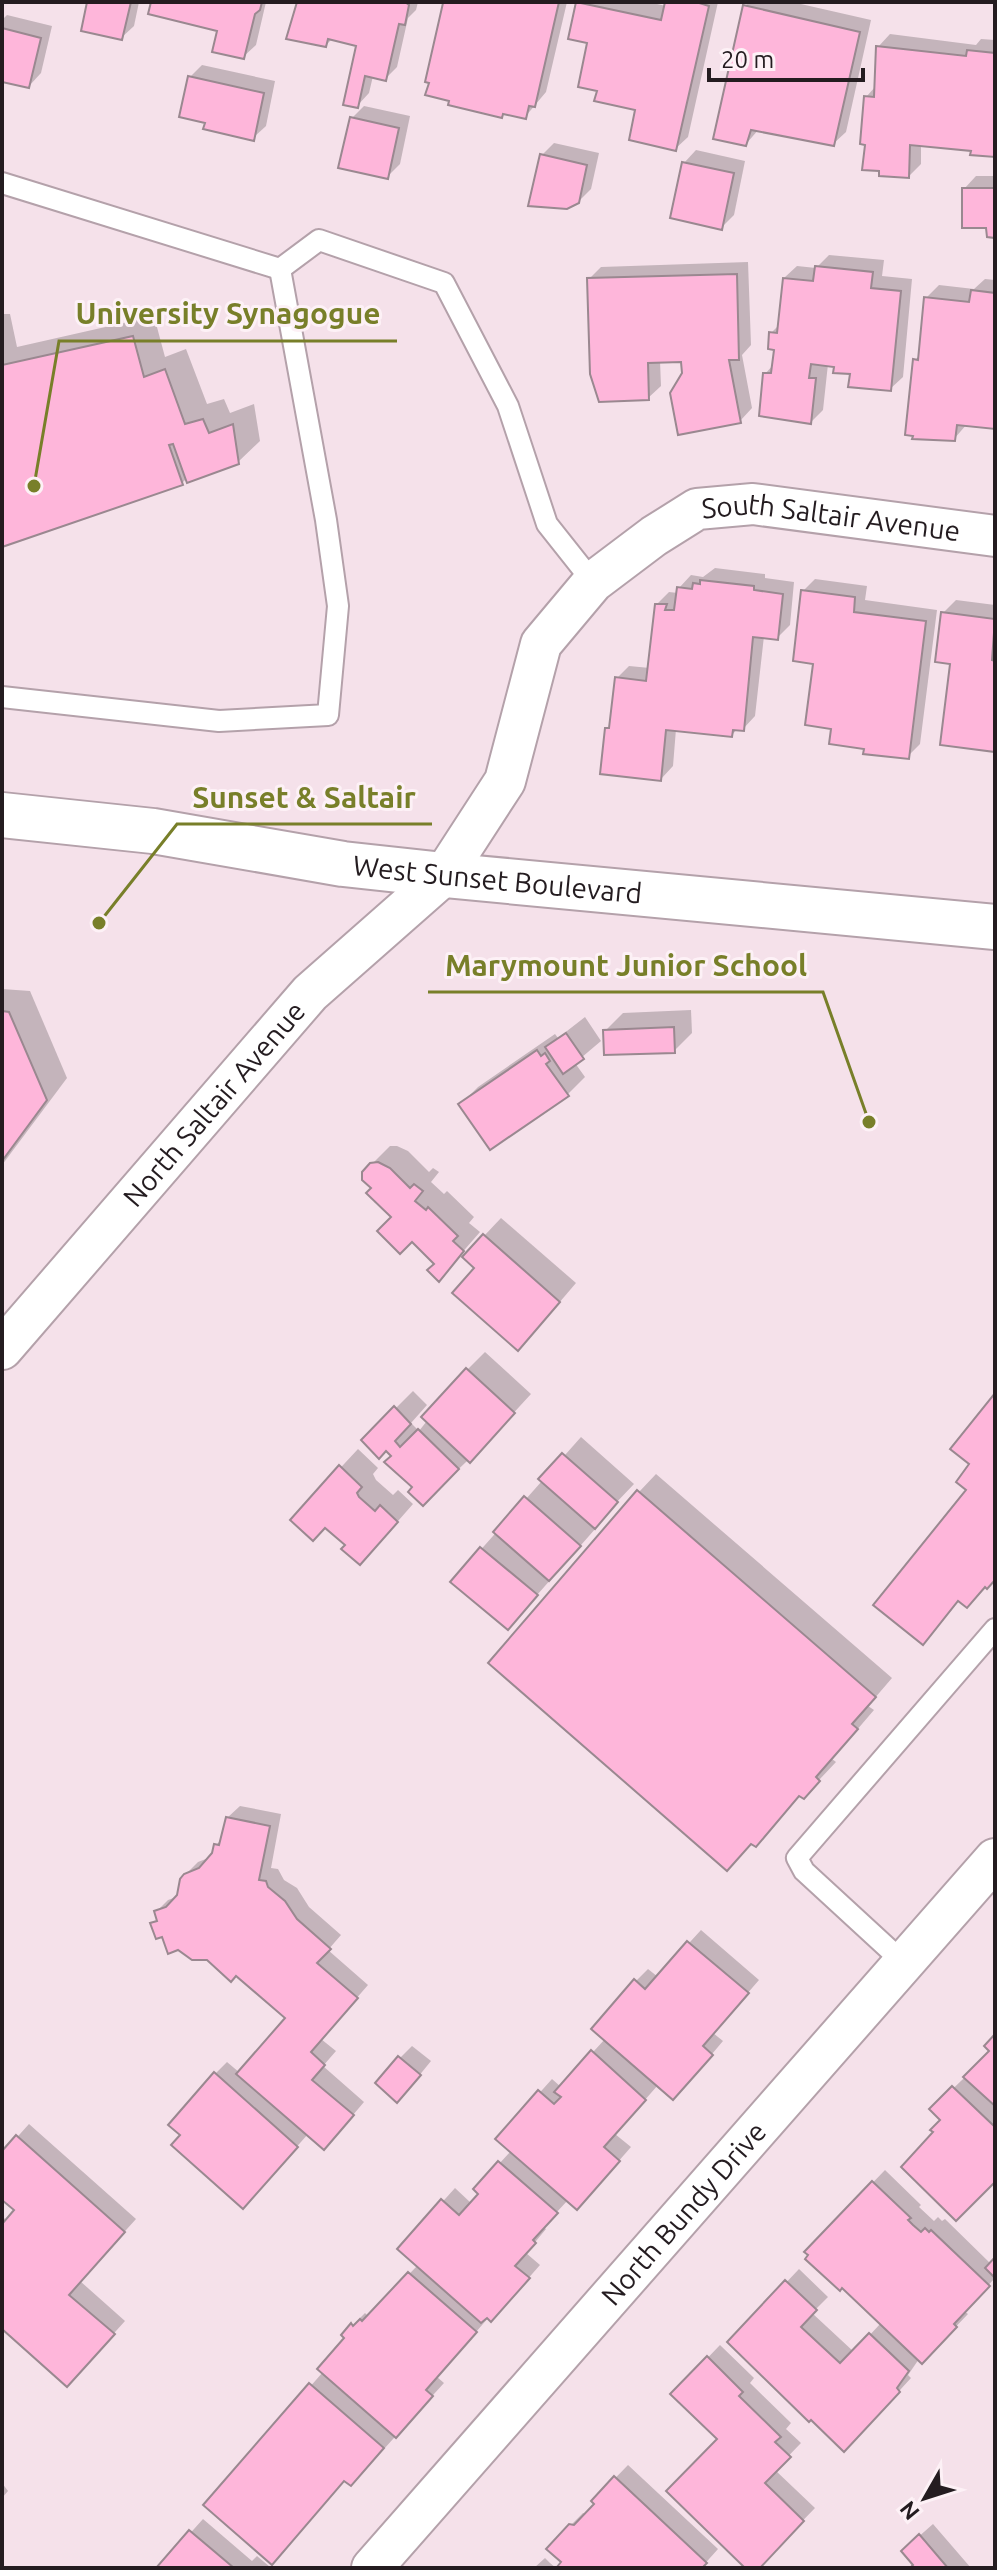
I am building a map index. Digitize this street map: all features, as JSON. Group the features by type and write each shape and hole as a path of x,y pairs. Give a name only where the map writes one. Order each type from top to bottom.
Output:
{"main road":[{"name":"West Sunset Boulevard","path":"2,815 153,831 343,864 995,927"}],"street":[{"name":"South Saltair Avenue","path":"444,875 505,781 541,644 593,582 654,536 697,509 753,504 995,536"},
{"name":"North Saltair Avenue","path":"2,1349 310,993 444,875"},
{"name":"North Bundy Drive","path":"372,2568 904,1963 991,1872"}],"lane":[{"path":"2,183 280,269"},
{"path":"280,269 319,240 444,283 508,406 547,524 593,582"},
{"path":"2,697 219,721 328,715 338,606 326,520 280,269"},
{"path":"904,1963 804,1871 797,1858 995,1629"}],"building":[{"path":"87,2 131,2 122,40 81,31"},
{"path":"151,2 262,2 255,14 244,59 212,52 217,31 148,14"},
{"path":"297,2 405,2 409,5 405,25 399,24 386,81 365,76 358,108 343,105 356,46 328,39 326,47 286,39"},
{"path":"439,2 559,2 535,107 529,106 526,119 503,114 502,118 448,105 449,101 425,95 429,83 425,82 443,3"},
{"path":"576,2 661,20 665,2 696,2 709,6 676,151 629,140 635,110 594,101 597,91 578,87 587,43 568,39"},
{"path":"743,5 860,32 834,146 751,130 746,146 713,139"},
{"path":"2,28 41,38 29,88 2,82"},
{"path":"876,46 966,56 967,50 995,53 995,157 970,155 971,151 910,145 909,178 879,176 879,171 862,170 865,145 860,144 864,96 874,97"},
{"path":"188,76 264,93 254,141 203,129 205,123 179,117"},
{"path":"350,117 399,128 388,179 338,168"},
{"path":"540,154 587,165 579,203 567,209 528,206"},
{"path":"682,162 734,173 722,230 670,218"},
{"path":"962,188 995,188 995,238 987,237 986,228 962,228"},
{"path":"815,266 873,272 871,288 901,291 891,391 848,387 850,374 833,373 834,367 811,364 809,378 816,378 811,424 759,416 763,373 771,373 774,350 768,349 769,332 777,333 783,278 813,281"},
{"path":"737,274 739,360 729,360 741,423 678,435 670,393 682,373 681,362 648,363 649,400 599,402 590,374 587,278"},
{"path":"971,290 995,293 995,429 957,425 955,441 912,439 913,436 905,435 913,359 918,360 924,297 969,302"},
{"path":"133,336 144,377 165,369 185,424 203,419 209,433 233,424 239,464 187,483 173,444 169,445 183,485 2,547 2,365"},
{"path":"700,580 754,586 754,590 783,594 778,640 753,637 744,731 733,730 732,737 666,730 661,781 600,774 615,677 646,681 655,604 667,604 665,610 674,610 677,587 692,589 693,583 700,584"},
{"path":"801,590 855,597 854,612 926,621 909,759 863,754 864,749 829,744 831,729 805,725 813,664 793,661"},
{"path":"941,612 995,619 992,660 995,661 995,752 940,745 950,664 935,662"},
{"path":"2,1011 9,1012 47,1100 2,1161"},
{"path":"674,1027 675,1053 604,1055 603,1030"},
{"path":"566,1033 584,1059 563,1074 545,1047"},
{"path":"537,1050 541,1056 545,1053 550,1061 546,1064 569,1096 490,1150 458,1104"},
{"path":"378,1162 390,1168 410,1188 414,1184 423,1191 415,1201 426,1210 428,1207 458,1236 453,1241 464,1251 439,1282 427,1270 434,1264 412,1242 400,1254 377,1231 391,1217 366,1193 371,1188 362,1180 362,1172 370,1163"},
{"path":"483,1234 560,1302 518,1351 452,1293 474,1268 462,1257"},
{"path":"466,1368 515,1413 470,1463 421,1417"},
{"path":"995,1393 995,1580 967,1608 958,1601 923,1645 873,1605 966,1490 956,1482 969,1464 950,1449"},
{"path":"394,1406 411,1424 395,1441 400,1447 418,1429 459,1469 423,1506 408,1492 412,1487 384,1462 391,1456 386,1451 379,1459 361,1440"},
{"path":"562,1453 618,1502 595,1529 538,1479"},
{"path":"339,1465 362,1487 357,1493 359,1497 375,1511 380,1505 398,1522 360,1565 341,1549 345,1545 325,1528 313,1541 290,1520"},
{"path":"637,1490 876,1697 852,1724 858,1729 816,1777 820,1781 804,1799 799,1796 756,1847 751,1844 727,1871 488,1663"},
{"path":"524,1496 581,1546 549,1581 493,1532"},
{"path":"480,1547 538,1595 508,1630 450,1582"},
{"path":"226,1817 270,1826 259,1880 266,1881 297,1919 331,1949 317,1963 358,1998 311,2052 325,2065 312,2080 354,2115 324,2150 236,2074 285,2018 236,1976 231,1982 207,1960 192,1960 178,1950 168,1954 162,1937 156,1939 150,1923 157,1921 154,1911 166,1907 177,1895 184,1874 199,1868 212,1853 214,1844 219,1845"},
{"path":"687,1941 749,1993 703,2046 713,2055 673,2100 591,2029 634,1979 645,1989"},
{"path":"995,2034 995,2106 963,2077 989,2051 984,2046"},
{"path":"591,2050 646,2100 604,2147 620,2161 577,2210 495,2139 538,2090 554,2104 561,2097 554,2092"},
{"path":"398,2056 421,2075 397,2103 375,2083"},
{"path":"214,2072 298,2147 243,2209 171,2145 180,2135 168,2125"},
{"path":"952,2086 995,2127 995,2182 956,2221 901,2167 933,2132 930,2130 940,2120 929,2109"},
{"path":"16,2135 125,2232 69,2295 115,2334 67,2387 2,2329 2,2224 14,2210 2,2200 2,2151"},
{"path":"498,2161 558,2213 533,2240 536,2243 515,2266 530,2278 491,2322 487,2318 481,2323 397,2249 441,2199 459,2215 478,2194 473,2189"},
{"path":"872,2181 911,2218 908,2220 913,2225 921,2232 925,2228 929,2232 931,2230 990,2286 922,2364 842,2288 840,2291 805,2259 808,2255 804,2252"},
{"path":"995,2257 995,2278 985,2268"},
{"path":"408,2272 477,2332 426,2390 433,2396 396,2438 317,2369 344,2338 341,2335 351,2323 353,2326 360,2319 362,2321"},
{"path":"785,2280 817,2310 801,2327 840,2363 869,2333 909,2371 897,2388 900,2392 844,2452 727,2342"},
{"path":"707,2356 743,2392 739,2396 781,2437 775,2442 791,2457 765,2483 804,2521 760,2568 745,2568 666,2491 717,2439 670,2394"},
{"path":"309,2383 384,2448 351,2486 344,2481 272,2565 203,2505"},
{"path":"614,2476 707,2563 702,2568 557,2567 561,2562 546,2549 569,2524 574,2525 594,2504 591,2501"},
{"path":"189,2530 234,2568 156,2568"},
{"path":"919,2534 948,2568 910,2568 913,2565 901,2551"}],"place":[{"name":"University Synagogue","path":"34,486"},
{"name":"Sunset & Saltair","path":"99,923"},
{"name":"Marymount Junior School","path":"869,1122"}]}
